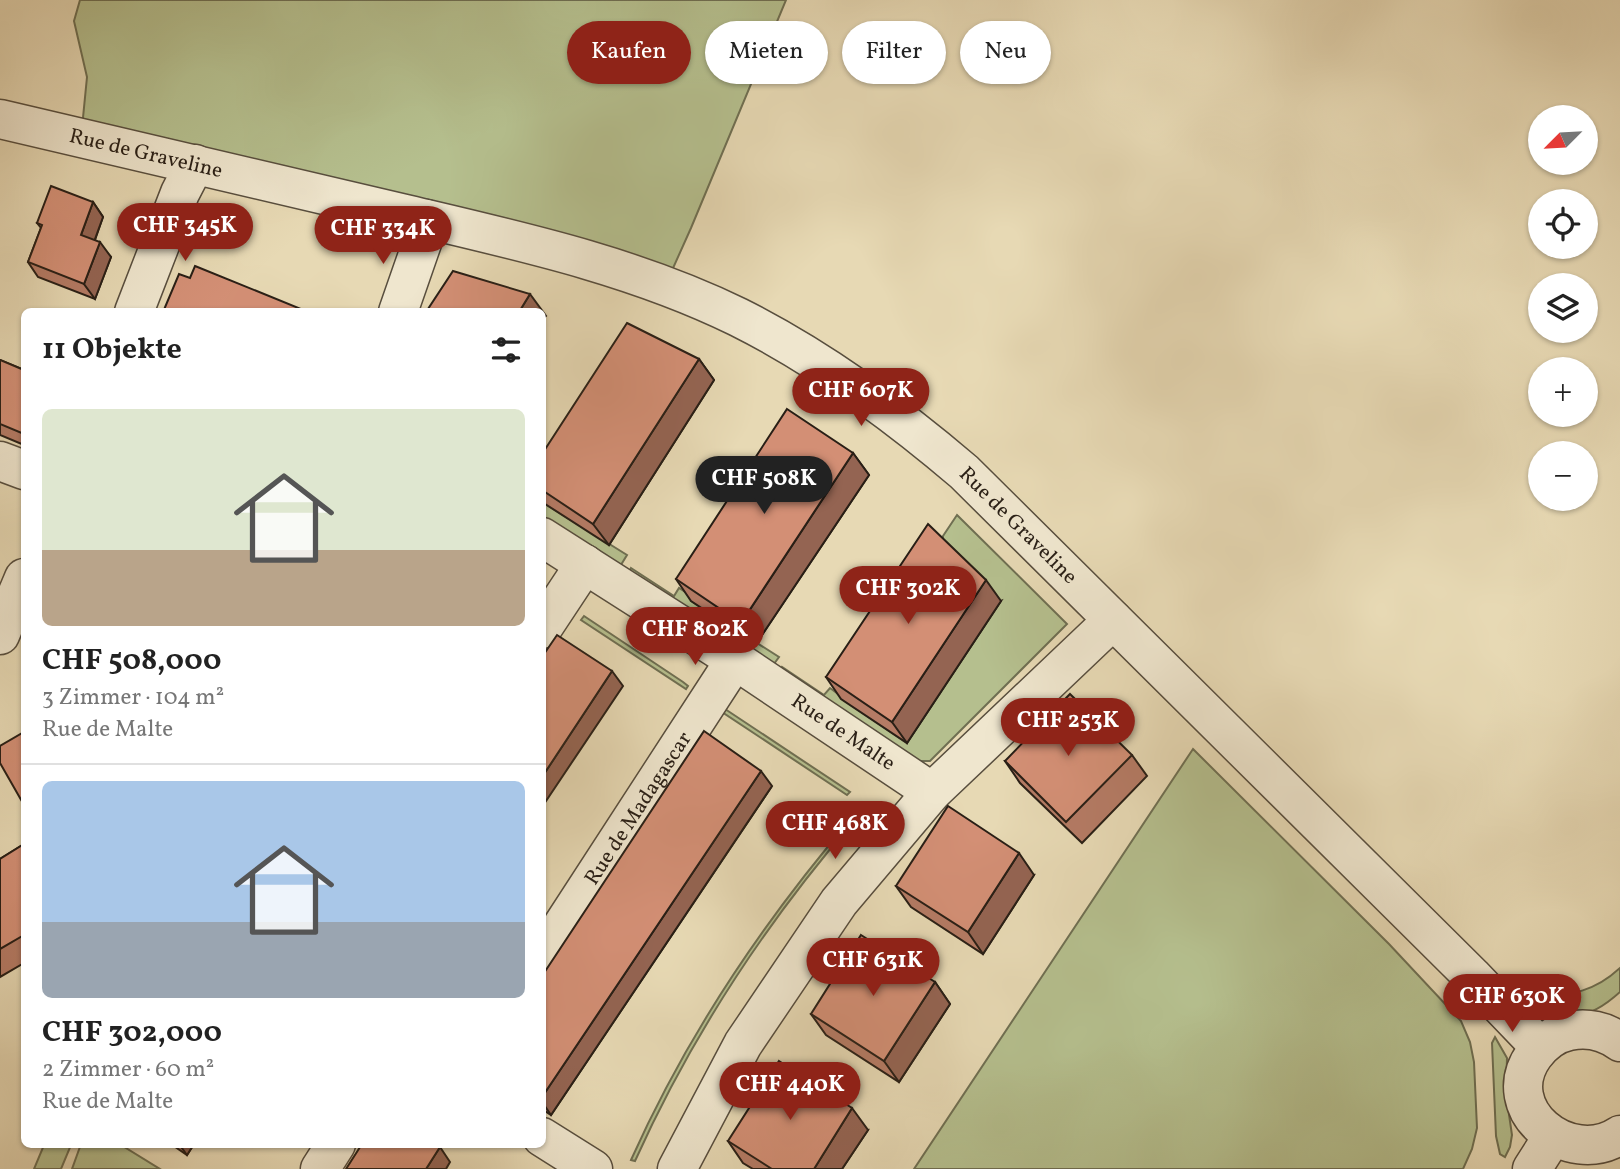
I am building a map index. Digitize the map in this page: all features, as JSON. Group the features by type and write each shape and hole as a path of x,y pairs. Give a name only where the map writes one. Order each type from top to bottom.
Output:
{"street":[{"name":"Rue de Graveline","path":"0,119 426,219 617,268 711,305 800,350 877,402 964,472 1472,976 1540,1047"},
{"path":"136,308 180,193 195,164"},
{"path":"399,308 423,240 426,219"},
{"path":"0,460 21,469"},
{"name":"Rue de Malte","path":"546,540 735,660 932,792"},
{"path":"546,623 585,564"},
{"path":"0,635 21,586"},
{"path":"677,1169 743,1044 839,902 932,792 1113,620"},
{"name":"Rue de Madagascar","path":"546,951 735,660"},
{"path":"1619,1040 1592,1029 1577,1029 1551,1038 1529,1062 1524,1078 1524,1096 1529,1113 1538,1128 1542,1154 1567,1146 1584,1149 1601,1146 1620,1135"},
{"path":"546,1140 593,1169"},
{"path":"320,1169 333,1148"}],"green space":[{"path":"80,0 786,0 777,21 705,21 705,84 751,84 665,286 81,138 87,77 74,21"},
{"path":"546,504 627,555 619,568 546,519"},
{"path":"957,515 1067,624 930,761 915,761 778,674 782,667 824,695 830,688 907,743 943,536"},
{"path":"631,568 674,596 679,588 693,597 691,601 779,657 771,668 629,573"},
{"path":"584,616 683,682 688,686 686,689 581,620"},
{"path":"722,707 850,792 847,795 719,710"},
{"path":"1193,749 1389,944 1461,1021 1470,1042 1474,1062 1477,1128 1463,1169 914,1169"},
{"path":"851,819 853,822 790,900 732,984 680,1071 635,1161 631,1160 676,1069 729,982 787,898"},
{"path":"1620,968 1620,992 1587,1013 1566,1015 1530,1001 1534,997 1590,988"},
{"path":"1495,1037 1507,1058 1506,1094 1512,1135 1505,1157 1500,1154 1496,1136 1492,1043"},
{"path":"43,1148 70,1148 61,1169 34,1169"},
{"path":"80,1148 126,1148 160,1169 72,1169"}],"building":[{"path":"51,186 93,202 81,235 100,242 84,284 28,262 42,225 37,223"},
{"path":"195,266 299,308 165,308 179,274 190,278"},
{"path":"453,271 530,294 521,308 429,308"},
{"path":"627,323 699,359 593,524 546,493 546,448"},
{"path":"0,360 21,369 21,433 0,424"},
{"path":"787,409 853,453 741,623 676,579"},
{"path":"928,524 986,580 892,722 826,677"},
{"path":"557,635 612,671 546,771 546,651"},
{"path":"1070,694 1132,755 1066,822 1005,761"},
{"path":"704,731 761,771 546,1091 546,970"},
{"path":"21,734 21,800 0,763 0,746"},
{"path":"948,806 1019,853 968,932 896,886"},
{"path":"21,846 21,937 0,949 0,859"},
{"path":"861,935 935,982 884,1061 811,1014"},
{"path":"779,1061 852,1108 814,1169 772,1169 728,1141"},
{"path":"359,1148 439,1148 426,1169 346,1169"}]}
